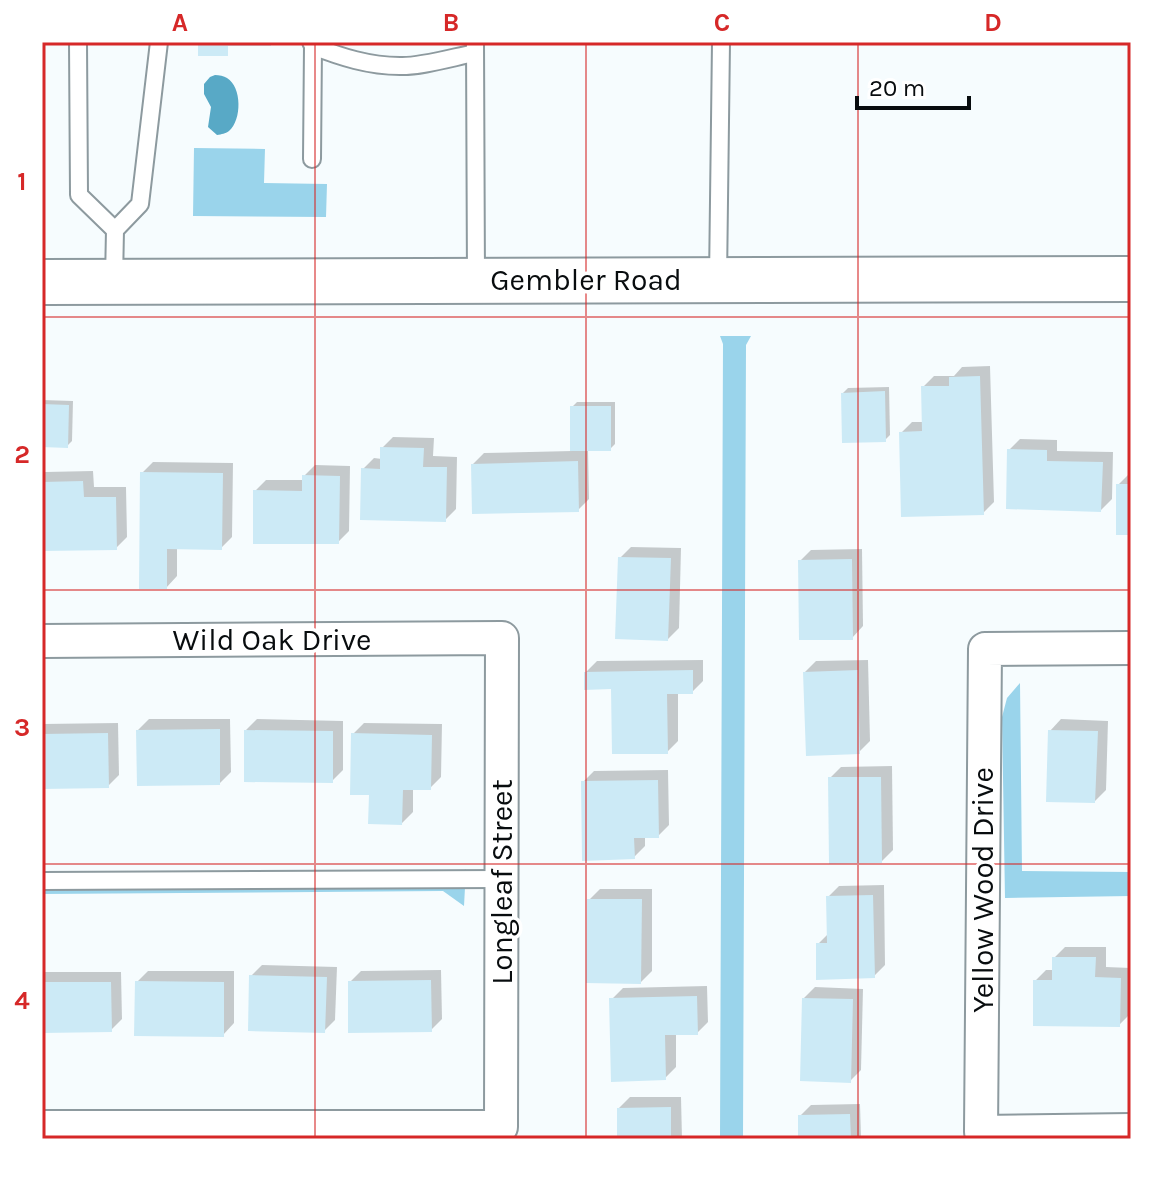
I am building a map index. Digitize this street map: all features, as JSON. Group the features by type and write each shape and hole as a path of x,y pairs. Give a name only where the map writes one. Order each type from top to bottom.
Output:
{"main road":[{"name":"Gembler Road","path":"42,282 1131,279"}],"street":[{"name":"Wild Oak Drive","path":"42,641 502,638"},
{"name":"Longleaf Street","path":"42,1127 501,1127 502,638"},
{"name":"Yellow Wood Drive","path":"1131,648 985,649 981,1132 1131,1130"}],"lane":[{"path":"78,42 79,195 115,230"},
{"path":"114,282 115,230 140,204 159,42"},
{"path":"718,280 721,42"},
{"path":"312,159 312,44 360,62 402,67 475,48 476,281"},
{"path":"42,881 502,879"}],"shaded area":[{"path":"215,75 232,82 238,96 238,112 233,126 228,132 217,135 208,127 211,107 204,94 204,84"},
{"path":"194,148 265,149 264,183 327,184 326,217 193,216"},
{"path":"720,336 751,336 746,345 743,1139 720,1139 723,344"},
{"path":"1020,683 1022,871 1131,872 1131,896 1005,898 1002,717 1007,698"},
{"path":"466,869 464,906 443,891 42,894 42,874 459,873"}],"building":[{"path":"198,42 271,42 271,46 228,46 228,56 198,56"},
{"path":"980,376 984,515 901,517 899,432 922,431 921,386 949,386 949,377"},
{"path":"885,391 886,442 842,443 841,393"},
{"path":"42,404 69,405 68,448 42,447"},
{"path":"570,406 611,406 611,451 570,451"},
{"path":"380,447 424,448 423,467 447,467 446,522 360,520 361,468 380,469"},
{"path":"1007,449 1047,450 1047,461 1103,462 1101,512 1006,509"},
{"path":"578,461 579,512 472,514 471,464"},
{"path":"140,472 223,473 222,550 167,549 167,589 139,589"},
{"path":"302,475 340,476 339,544 253,544 253,490 302,491"},
{"path":"83,481 84,497 116,497 117,550 42,551 42,482"},
{"path":"1116,484 1131,484 1131,535 1116,535"},
{"path":"618,557 671,558 668,641 615,639"},
{"path":"852,559 853,640 799,640 798,560"},
{"path":"693,670 693,694 667,694 668,754 612,754 611,689 584,690 584,672"},
{"path":"858,670 860,754 806,756 803,672"},
{"path":"220,729 220,785 137,786 136,730"},
{"path":"244,730 333,731 333,783 244,782"},
{"path":"1048,730 1098,731 1095,803 1046,802"},
{"path":"108,733 109,788 42,789 42,734"},
{"path":"351,733 432,735 431,790 403,790 402,825 368,824 369,795 350,795"},
{"path":"828,777 881,777 882,863 829,864"},
{"path":"658,780 659,838 634,838 635,859 582,861 581,781"},
{"path":"873,895 875,978 816,980 816,943 827,943 826,896"},
{"path":"587,899 642,899 641,984 586,983"},
{"path":"1052,957 1096,957 1095,977 1121,978 1120,1027 1033,1026 1033,980 1052,980"},
{"path":"249,975 327,977 325,1033 248,1031"},
{"path":"431,980 432,1032 348,1033 348,981"},
{"path":"135,981 224,982 224,1037 134,1036"},
{"path":"42,982 111,982 112,1032 42,1033"},
{"path":"697,996 698,1035 665,1035 666,1080 611,1082 609,998"},
{"path":"802,998 853,999 851,1083 800,1081"},
{"path":"671,1107 671,1139 617,1139 617,1108"},
{"path":"850,1114 851,1139 798,1139 798,1115"}]}
